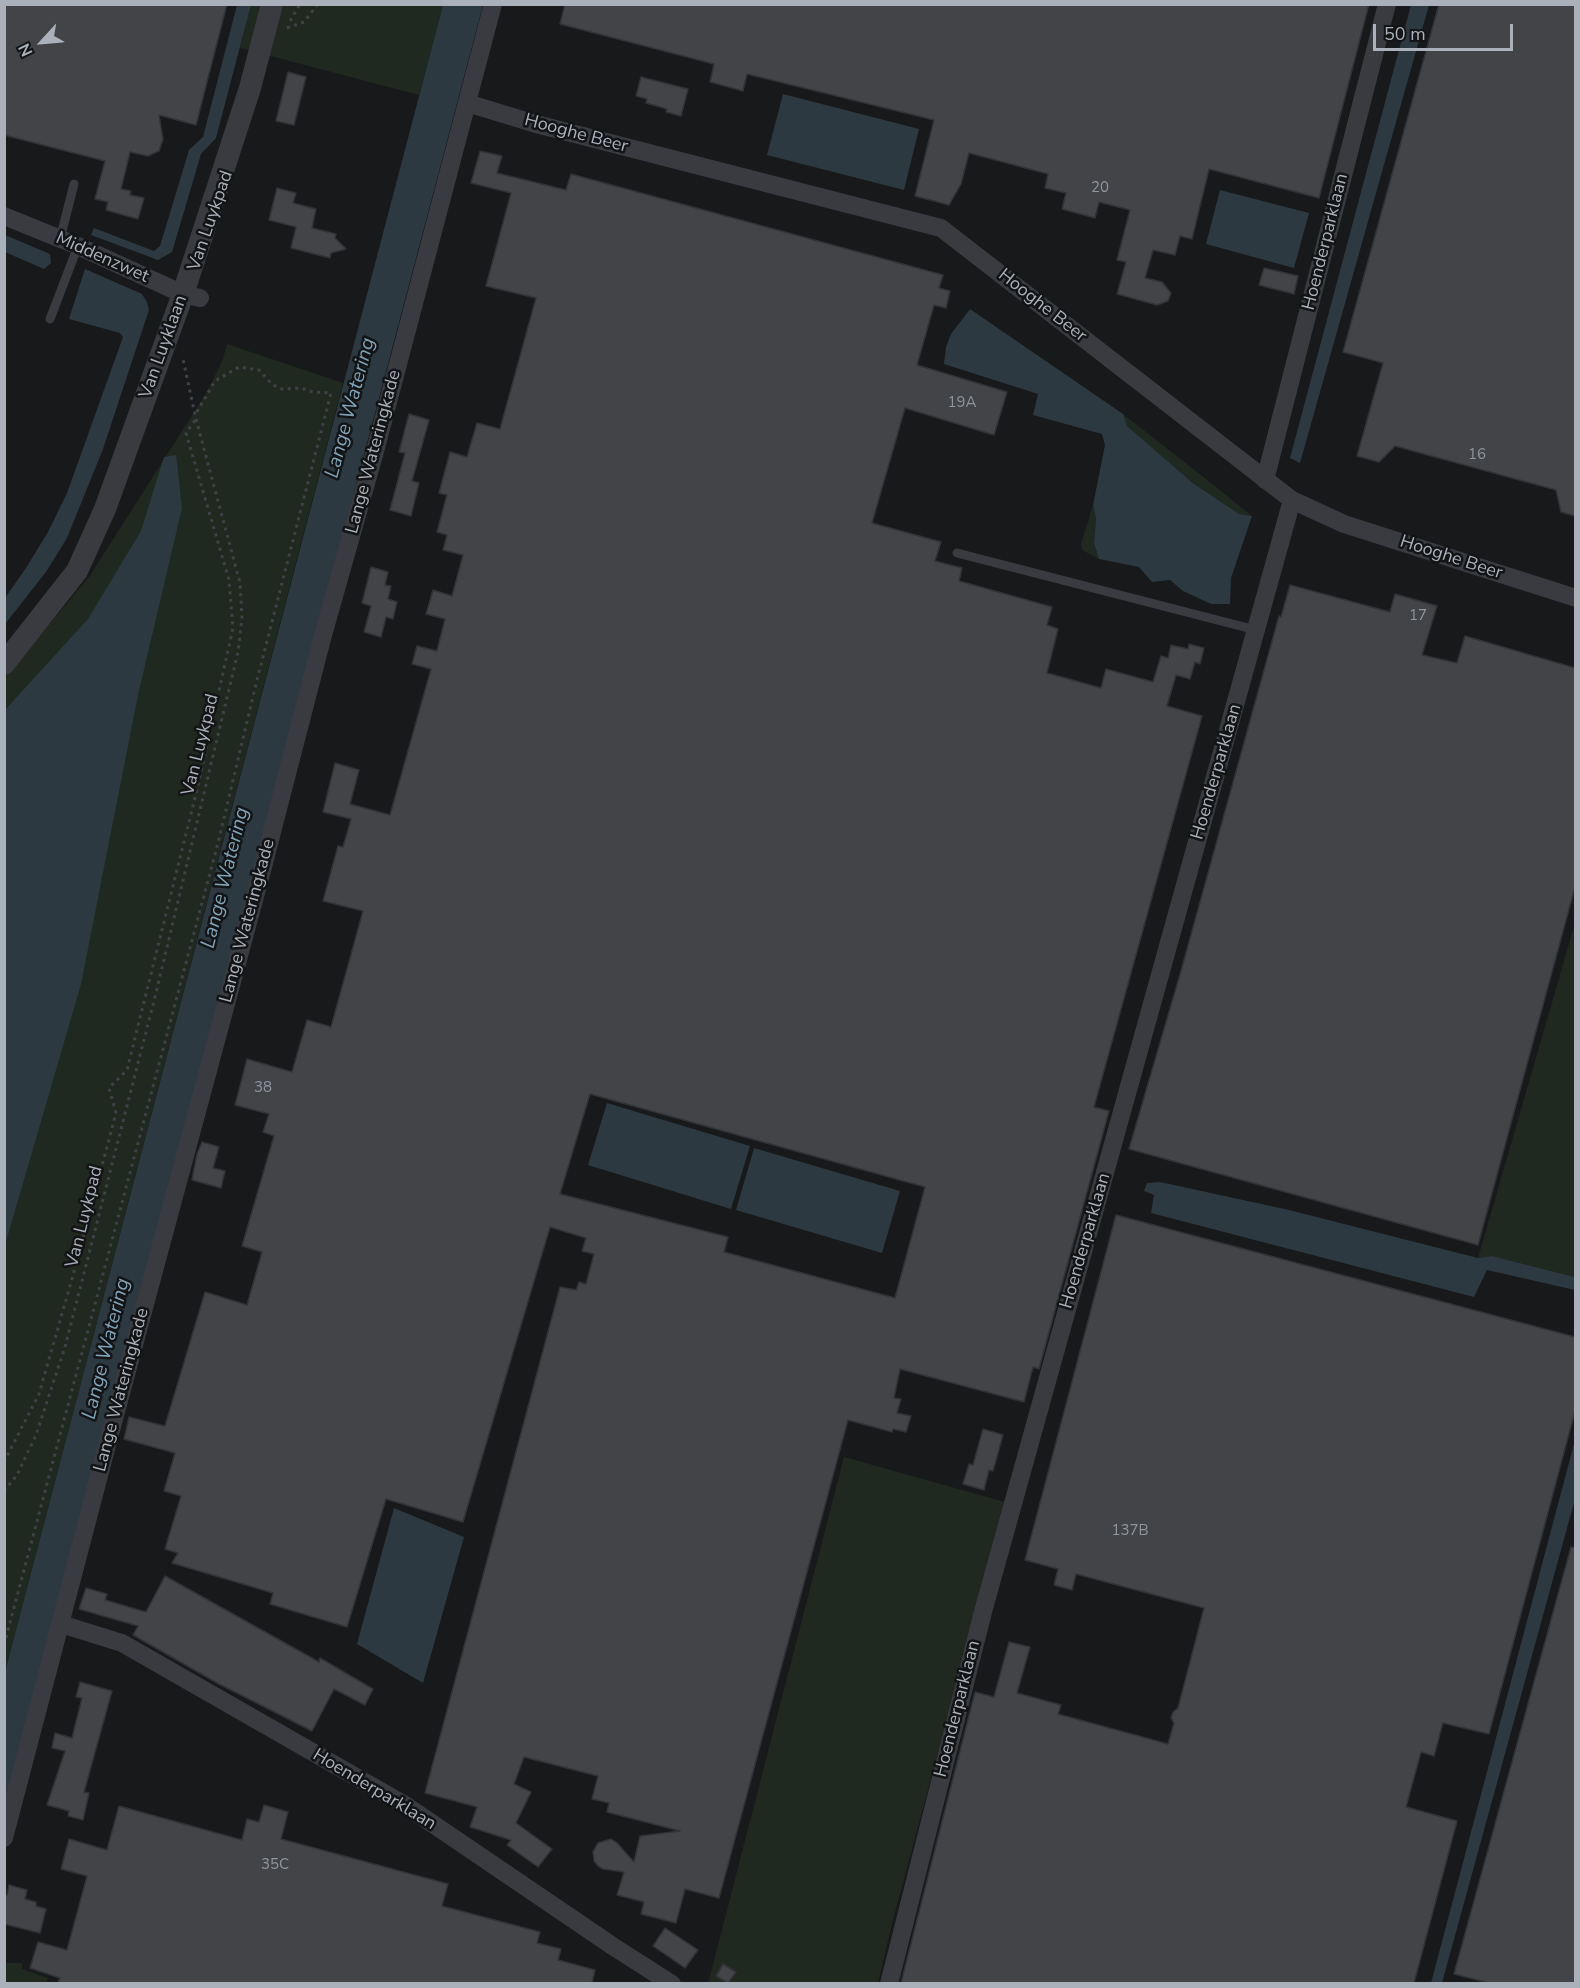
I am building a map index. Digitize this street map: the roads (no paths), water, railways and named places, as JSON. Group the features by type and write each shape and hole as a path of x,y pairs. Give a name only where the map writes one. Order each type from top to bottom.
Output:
{"street":[{"name":"Van Luyklaan","path":"4,664 78,571 105,509 191,296 272,4"},
{"name":"Lange Wateringkade","path":"4,1838 493,4"},
{"name":"Hoenderparklaan","path":"1265,480 1387,4"},
{"name":"Hooghe Beer","path":"467,103 536,124 941,228 1292,500 1344,524 1575,598"},
{"name":"Middenzwet","path":"4,216 191,296"},
{"name":"Hoenderparklaan","path":"889,1983 984,1608 1292,500"},
{"name":"Hoenderparklaan","path":"61,1624 122,1643 405,1805 614,1947 672,1983"}],"lane":[{"path":"60,239 74,183"},
{"path":"50,319 78,246"},
{"path":"957,553 1257,630"}],"water":[{"path":"237,5 251,5 216,138 201,154 172,252 158,260 91,235 94,228 154,251 160,246 189,150 203,137"},
{"name":"Lange Watering","path":"443,5 483,5 5,1811 5,1672"},
{"path":"1411,5 1429,5 1300,463 1290,458"},
{"path":"783,94 919,129 904,190 767,155"},
{"path":"1220,190 1309,213 1294,268 1206,244"},
{"path":"5,235 50,254 51,263 44,269 5,252"},
{"path":"85,269 142,294 149,310 103,449 67,538 46,572 5,624 5,598 48,532 67,493 123,337 120,333 69,319"},
{"path":"970,309 1123,414 1127,426 1194,484 1239,514 1252,516 1231,578 1230,604 1211,604 1183,591 1170,580 1152,582 1139,567 1099,559 1094,543 1096,519 1093,505 1105,445 1102,434 1033,415 1038,394 944,364 946,347 951,334"},
{"path":"176,455 182,508 138,695 81,984 5,1245 5,710 88,619 141,531 164,457"},
{"path":"607,1103 750,1146 731,1209 588,1165"},
{"path":"754,1148 900,1191 882,1253 736,1210"},
{"path":"1160,1182 1289,1210 1478,1258 1492,1256 1575,1277 1575,1290 1487,1270 1474,1297 1151,1213 1154,1195 1144,1191 1147,1183"},
{"path":"1575,1440 1575,1499 1442,1983 1431,1983"},
{"path":"394,1508 464,1537 423,1683 357,1644"}]}
